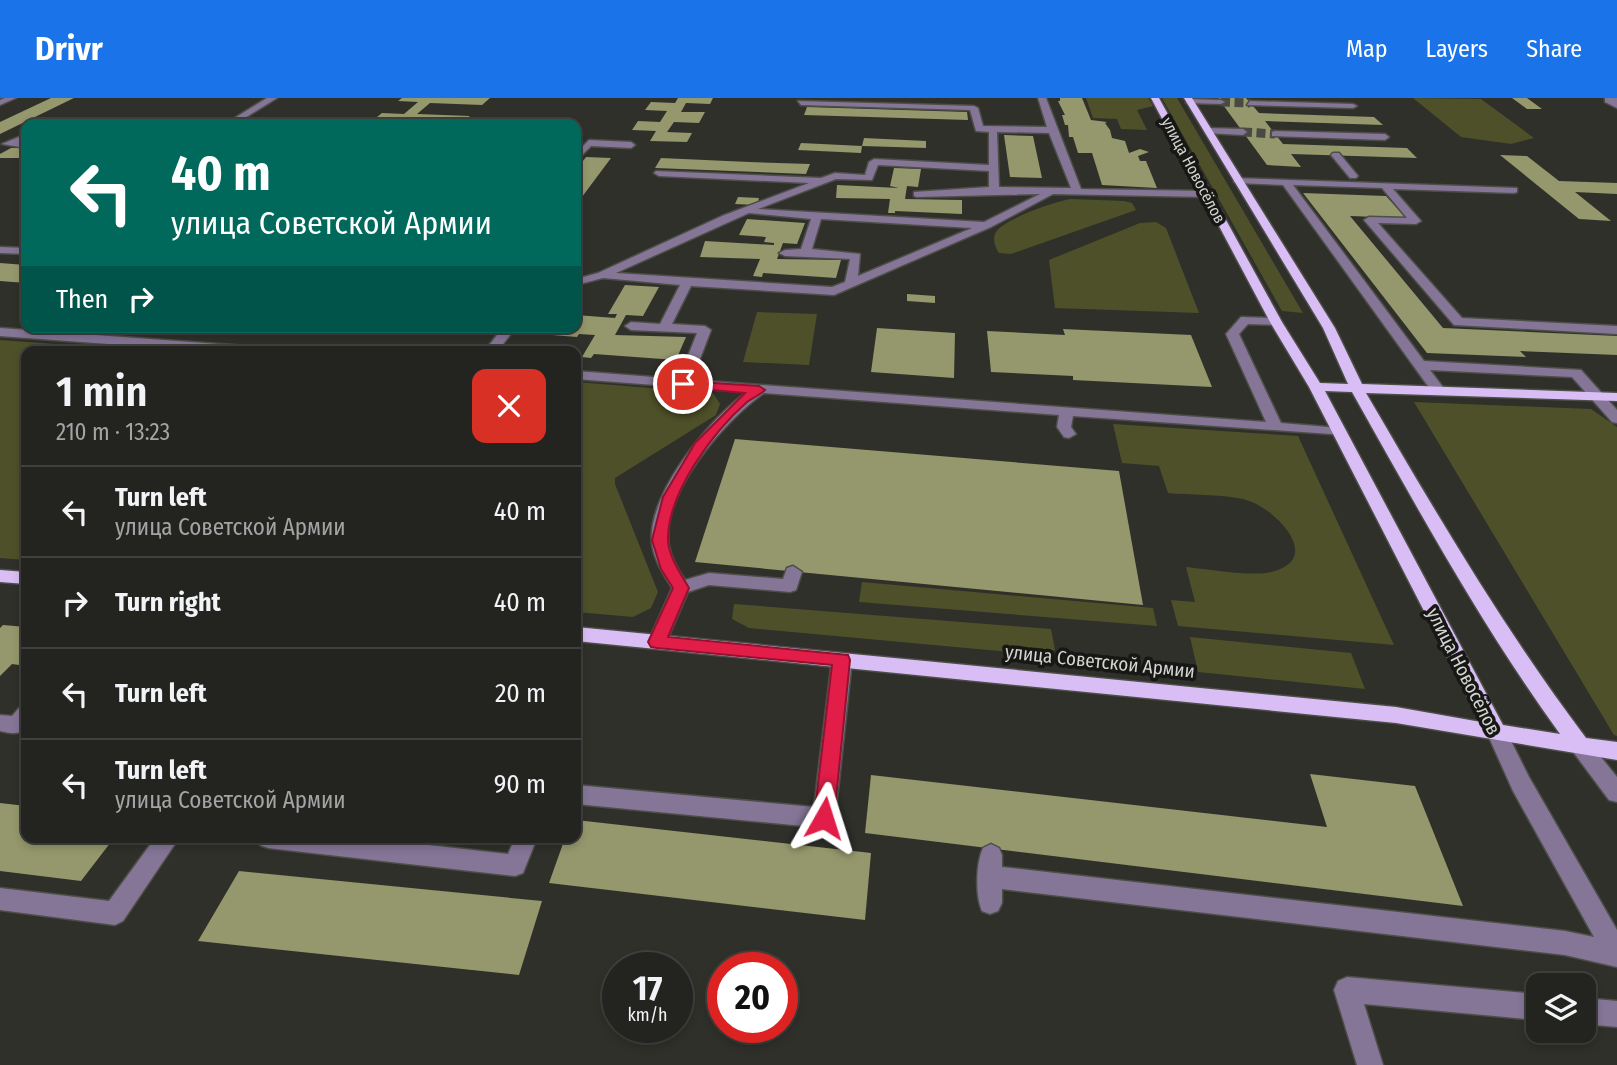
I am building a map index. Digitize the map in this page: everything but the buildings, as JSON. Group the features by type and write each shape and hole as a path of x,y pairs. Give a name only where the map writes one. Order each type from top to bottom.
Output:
{"main road":[{"name":"улица Новосёлов","path":"1155,98 1276,322 1316,387 1497,733"},
{"name":"улица Новосёлов","path":"1189,99 1329,328 1356,387 1455,560 1525,671 1581,747"},
{"path":"1316,387 1617,397"},
{"path":"0,576 21,578"},
{"name":"улица Советской Армии","path":"581,634 1396,715 1617,751"}],"street":[{"path":"0,103 12,98"},
{"path":"237,119 273,98"},
{"path":"1042,98 1077,191"},
{"path":"1189,99 1221,102"},
{"path":"1251,103 1302,101 1353,106"},
{"path":"802,103 974,108 979,129 1052,130"},
{"path":"1319,123 1331,135"},
{"path":"993,129 994,190"},
{"path":"1208,131 1243,132"},
{"path":"1275,134 1385,137"},
{"path":"581,152 589,143 631,145"},
{"path":"1336,155 1353,176"},
{"path":"581,281 602,275 835,176 869,178 874,162 993,168"},
{"path":"659,173 825,180"},
{"path":"1235,176 1436,179"},
{"path":"1235,176 1286,182 1514,190"},
{"path":"1286,182 1438,390"},
{"path":"1385,186 1416,221 1369,220 1458,322 1617,330"},
{"path":"917,194 994,190 1207,194"},
{"path":"602,275 834,290 987,225 1049,192"},
{"path":"783,198 817,216"},
{"path":"745,212 987,225"},
{"path":"806,252 817,216"},
{"path":"785,253 856,256 851,283"},
{"path":"664,328 687,282"},
{"path":"1275,426 1232,334 1245,320 1276,322"},
{"path":"631,326 705,330 683,384"},
{"path":"0,332 192,346"},
{"path":"1419,365 1576,373 1617,419"},
{"path":"581,375 1066,414 1340,432"},
{"path":"681,588 669,569 660,540 670,497 700,446 744,399 759,390"},
{"path":"1066,414 1064,428 1069,434"},
{"path":"657,642 681,588 709,579 790,586 793,572"},
{"path":"581,795 824,818 842,660"},
{"path":"0,723 16,725 21,720"},
{"name":"улица Новосёлов","path":"1497,733 1521,784 1617,954"},
{"name":"улица Новосёлов","path":"1581,747 1617,793"},
{"path":"0,899 115,913 164,843"},
{"path":"314,843 515,865 524,843"},
{"path":"990,903 991,866 1566,943 1617,954"},
{"path":"1370,1065 1347,990 1526,1006"},
{"path":"1596,1012 1617,1014"}],"green space":[{"path":"1086,98 1148,98 1153,106 1137,110 1147,130 1121,129 1117,119 1093,118"},
{"path":"1162,98 1177,98 1303,313 1282,311"},
{"path":"1413,98 1481,99 1534,138 1511,144 1461,137"},
{"path":"1071,199 1124,201 1132,203 1136,210 1011,254 999,253 994,237 1001,227 1031,211"},
{"path":"1156,222 1166,228 1199,313 1055,308 1049,260 1140,223"},
{"path":"757,312 817,314 809,365 743,362"},
{"path":"0,340 80,346 21,346 21,560 0,558"},
{"path":"581,382 713,393 720,404 716,415 615,478 615,484 658,592 651,608 633,617 581,612"},
{"path":"1414,402 1591,409 1617,427 1617,736 1614,735"},
{"path":"1113,424 1298,436 1394,645 1178,626 1171,600 1195,602 1186,567 1242,573 1271,572 1287,565 1294,556 1294,545 1280,522 1255,504 1225,496 1168,493 1159,466 1122,463"},
{"path":"862,582 1153,608 1157,626 859,602"},
{"path":"734,604 1051,629 1055,650 1041,655 749,628 732,619"},
{"path":"1190,637 1351,653 1365,689 1198,672"}],"tunnel":[{"path":"1221,102 1250,103"},
{"path":"1243,132 1275,134"}],"route":[{"path":"683,384 759,390 744,399 700,446 670,497 660,540 669,569 681,588 657,642 842,660 824,818"}]}
